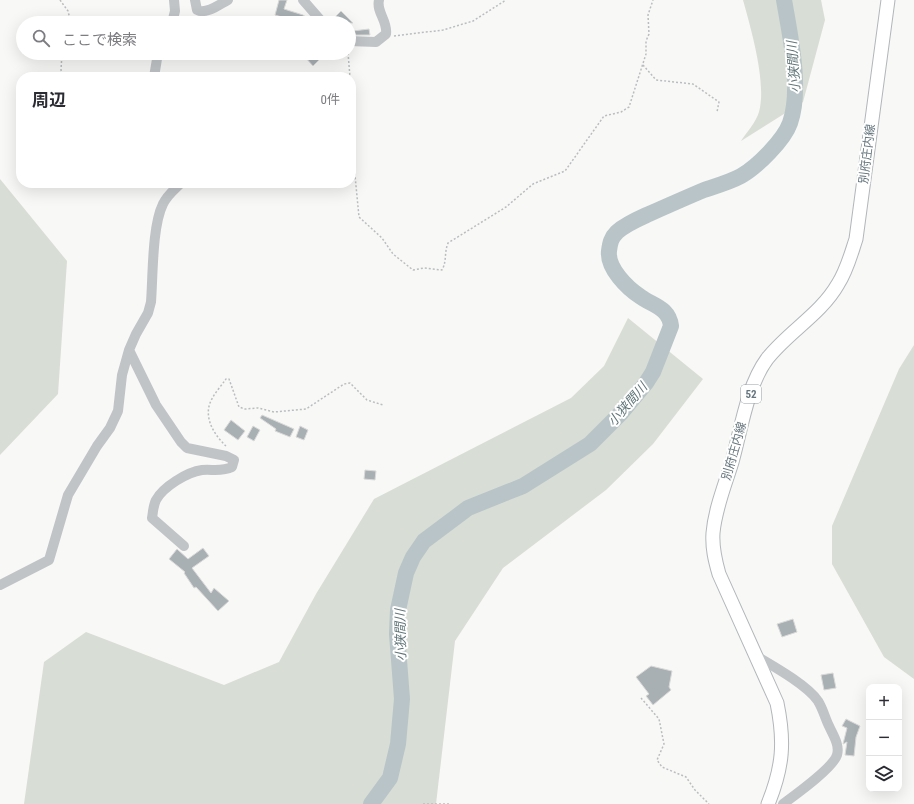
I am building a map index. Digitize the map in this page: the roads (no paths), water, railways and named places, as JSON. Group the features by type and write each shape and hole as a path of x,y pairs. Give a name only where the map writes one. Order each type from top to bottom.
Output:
{"main road":[{"name":"別府庄内線","path":"768,804 776,783 782,756 783,738 777,703 734,609 714,559 713,542 715,521 754,385 766,360 787,337 823,303 838,285 856,239 888,0"}],"street":[{"path":"174,0 174,16"},
{"path":"196,0 197,10 201,12 228,0"},
{"path":"302,0 317,16"},
{"path":"356,41 376,42 386,34 385,22 378,6 379,0"},
{"path":"155,72 157,60"},
{"path":"0,585 49,560 68,495 96,446 110,428 118,412 122,375 129,350 148,313 151,302 157,224 162,205 167,196 175,188"},
{"path":"129,350 156,405 181,442 187,448 195,451 232,457 234,460 232,467 220,470 202,470 191,473 163,491 156,500 152,518 184,546"},
{"path":"756,656 777,668 814,696 822,708 836,739 838,748 837,755 830,766 783,804"}],"waterway":[{"name":"小狭間川","path":"371,804 390,778 398,744 402,699 397,634 398,610 406,573 413,557 424,541 468,508 523,486 590,444 622,412 646,383 653,372 671,326 670,320 664,311 636,293 619,277 611,264 609,257 611,241 617,232 636,220 704,190 741,176 762,160 782,137 790,123 795,94 794,62 784,0"}]}
